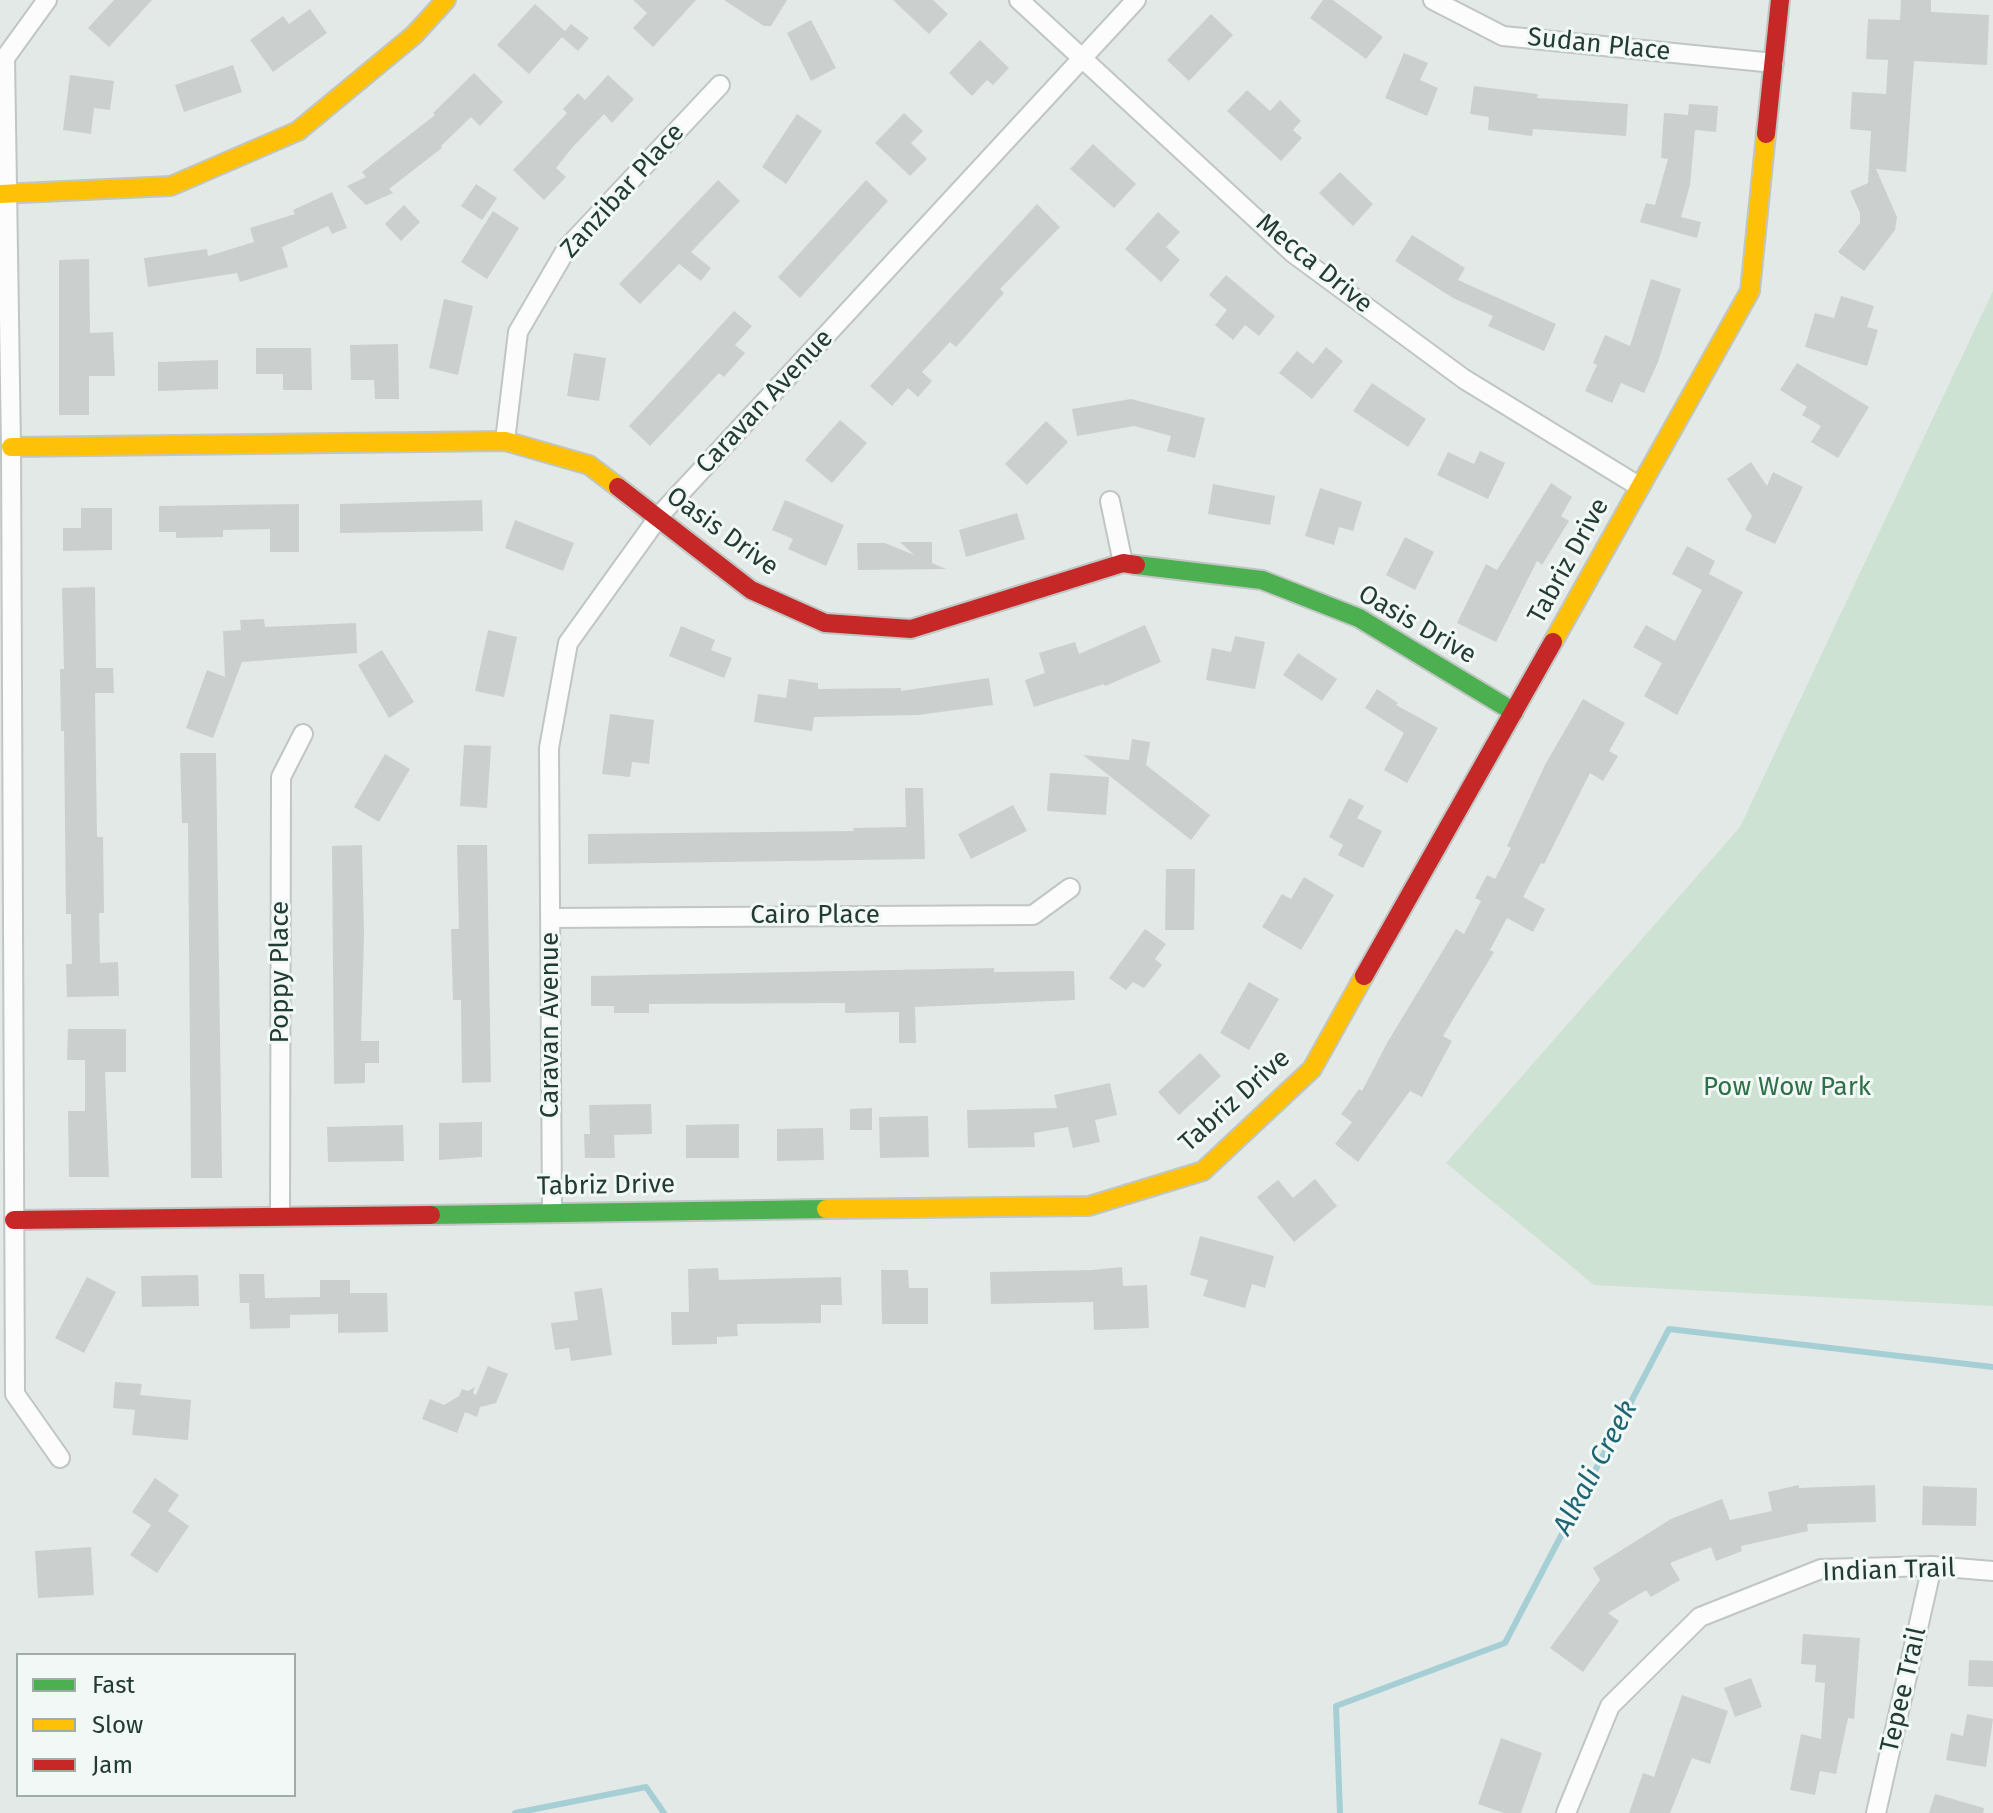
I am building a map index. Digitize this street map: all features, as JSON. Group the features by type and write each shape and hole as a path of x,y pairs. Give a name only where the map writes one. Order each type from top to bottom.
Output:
{"street":[{"path":"47,0 5,58 4,194 11,447 15,1394 60,1458"},
{"path":"4,194 171,186 284,138 298,131 414,35 446,0"},
{"name":"Mecca Drive","path":"1019,0 1293,253 1464,379 1640,487"},
{"name":"Caravan Avenue","path":"552,1212 549,748 568,643 658,518 1136,0"},
{"name":"Sudan Place","path":"1433,0 1503,36 1774,63"},
{"name":"Tabriz Drive","path":"14,1220 1089,1206 1203,1171 1312,1069 1750,291 1780,0"},
{"name":"Zanzibar Place","path":"505,441 518,332 567,248 720,85"},
{"name":"Oasis Drive","path":"11,447 505,441 589,465 751,590 825,623 911,629 1123,563 1262,580 1359,618 1514,712"},
{"path":"1110,501 1123,563"},
{"name":"Poppy Place","path":"280,1216 281,777 303,734"},
{"name":"Cairo Place","path":"550,918 1033,915 1070,888"},
{"name":"Indian Trail","path":"1566,1813 1610,1706 1700,1617 1821,1569 1932,1566 1993,1571"},
{"name":"Tepee Trail","path":"1876,1813 1932,1566"}],"green space":[{"name":"Pow Wow Park","path":"1993,291 1993,1306 1594,1285 1446,1163 1740,827"}],"building":[{"path":"114,0 152,0 109,47 88,28"},
{"path":"633,0 696,0 653,47 633,28 647,13"},
{"path":"724,0 787,0 771,26 764,26"},
{"path":"893,0 933,0 948,14 929,34"},
{"path":"1323,0 1333,0 1383,37 1366,59 1310,18"},
{"path":"1901,0 1931,0 1931,12 1989,15 1987,65 1914,61 1906,172 1876,169 1897,217 1895,230 1864,271 1838,252 1860,223 1860,213 1850,191 1868,183 1871,131 1850,129 1852,92 1886,94 1888,60 1866,59 1868,19 1900,20"},
{"path":"535,4 565,31 571,24 589,38 578,51 562,37 529,74 497,45"},
{"path":"310,9 327,33 273,72 250,40 283,16 289,24"},
{"path":"1211,14 1233,35 1189,81 1167,60"},
{"path":"811,20 836,68 811,81 787,33"},
{"path":"980,40 1009,68 993,85 987,80 972,96 949,73"},
{"path":"1404,53 1428,63 1420,80 1438,88 1427,116 1385,98"},
{"path":"233,65 242,92 184,112 175,85"},
{"path":"474,73 503,102 480,126 471,117 442,148 389,189 393,193 366,205 347,186 366,177 362,172 435,115 433,113"},
{"path":"70,75 114,81 110,110 94,108 91,134 63,130"},
{"path":"608,75 634,99 612,123 604,114 571,149 556,168 566,177 544,200 513,170 567,113 563,109 578,93 585,100"},
{"path":"1474,86 1538,94 1537,98 1628,104 1626,136 1533,129 1532,136 1488,130 1489,117 1470,114"},
{"path":"1247,90 1270,111 1280,100 1301,121 1293,130 1302,138 1281,161 1227,111"},
{"path":"1689,104 1718,106 1716,132 1695,130 1690,185 1681,217 1701,222 1697,238 1640,222 1646,203 1655,205 1668,159 1661,158 1664,113 1688,115"},
{"path":"904,113 923,131 911,143 927,159 910,176 875,143"},
{"path":"797,114 822,131 786,184 762,167"},
{"path":"1093,144 1136,184 1114,208 1070,169"},
{"path":"1340,172 1373,204 1353,226 1319,193"},
{"path":"718,180 740,201 691,252 711,268 701,281 679,264 640,304 619,284"},
{"path":"866,180 888,201 800,298 778,277"},
{"path":"476,184 497,198 482,220 461,206"},
{"path":"332,192 347,228 332,234 328,226 282,247 288,267 240,282 237,273 148,287 144,258 207,249 208,256 254,242 250,228 295,214 293,210"},
{"path":"1037,204 1060,227 1000,289 1004,293 956,347 950,342 922,372 932,381 918,397 908,388 892,406 870,386"},
{"path":"404,205 420,222 401,241 385,224"},
{"path":"493,211 519,228 487,279 461,262"},
{"path":"1158,212 1180,232 1166,247 1180,260 1161,282 1125,249"},
{"path":"1412,235 1465,268 1458,280 1556,324 1544,351 1488,326 1493,316 1453,298 1395,261"},
{"path":"89,259 90,333 113,332 115,376 89,376 89,415 59,415 59,260"},
{"path":"1226,275 1275,316 1259,336 1245,325 1233,340 1215,325 1227,310 1209,295"},
{"path":"1651,279 1681,289 1658,362 1644,393 1621,383 1612,403 1585,391 1597,365 1593,363 1605,335 1630,346"},
{"path":"1841,296 1874,306 1867,327 1878,330 1867,366 1805,347 1815,313 1834,318"},
{"path":"444,299 473,306 458,375 429,368"},
{"path":"734,311 752,326 735,345 745,353 724,377 719,373 650,446 629,426"},
{"path":"398,344 399,399 375,399 374,380 351,380 350,345"},
{"path":"1326,347 1343,361 1312,399 1279,373 1297,351 1313,364"},
{"path":"256,348 311,348 312,390 283,390 283,374 256,374"},
{"path":"574,353 606,358 599,401 567,396"},
{"path":"218,360 218,389 158,391 158,362"},
{"path":"1797,363 1869,407 1838,458 1811,442 1821,426 1802,415 1807,407 1780,390"},
{"path":"1372,383 1426,419 1408,447 1353,411"},
{"path":"1131,399 1205,418 1195,458 1167,451 1171,436 1134,426 1077,436 1072,409"},
{"path":"840,420 867,443 832,483 805,460"},
{"path":"1046,421 1068,442 1027,485 1005,464"},
{"path":"1480,451 1505,463 1488,499 1437,475 1448,452 1474,464"},
{"path":"1751,462 1767,486 1773,472 1803,487 1775,544 1745,530 1752,516 1727,479"},
{"path":"1551,483 1572,497 1561,516 1569,521 1542,565 1537,561 1496,642 1457,623 1486,564 1497,570"},
{"path":"1213,484 1275,496 1270,525 1208,514"},
{"path":"1320,488 1362,502 1353,531 1339,527 1334,545 1305,536"},
{"path":"482,500 483,531 340,533 340,504"},
{"path":"785,500 844,525 826,566 788,549 793,539 772,530"},
{"path":"299,504 299,552 270,552 270,529 223,530 223,537 176,538 176,532 159,532 159,506"},
{"path":"81,508 112,508 112,550 63,551 63,528 81,528"},
{"path":"1017,513 1025,539 966,557 959,530"},
{"path":"515,520 574,543 563,571 505,548"},
{"path":"1405,537 1434,552 1415,590 1386,575"},
{"path":"900,542 932,542 932,563 946,569 858,570 857,543 885,543 914,555"},
{"path":"1687,546 1715,561 1709,574 1743,592 1677,715 1644,696 1662,663 1633,647 1646,625 1675,641 1702,590 1672,574"},
{"path":"95,587 96,668 113,668 114,693 95,693 97,837 103,837 104,913 99,913 100,963 118,962 119,996 67,997 66,964 72,964 71,914 66,914 64,731 61,731 60,669 64,669 62,588"},
{"path":"264,619 265,627 356,623 357,653 242,662 213,738 186,728 207,670 225,677 223,631 241,630 240,620"},
{"path":"1145,625 1161,662 1105,686 1034,707 1025,680 1045,673 1039,653 1075,642 1079,654"},
{"path":"681,626 715,640 711,650 732,658 724,678 669,656"},
{"path":"488,630 517,637 504,697 475,691"},
{"path":"1235,636 1265,642 1255,689 1206,680 1212,648 1231,652"},
{"path":"382,650 414,702 389,718 358,665"},
{"path":"1298,653 1337,679 1322,701 1283,675"},
{"path":"989,678 993,705 918,715 814,717 812,731 754,722 758,694 786,698 789,679 818,683 818,689 901,688 901,691"},
{"path":"1377,689 1398,703 1396,705 1438,728 1407,783 1384,770 1404,733 1365,708"},
{"path":"1583,699 1625,723 1609,751 1618,756 1603,781 1590,773 1544,864 1541,863 1523,897 1545,909 1533,932 1507,918 1490,950 1494,952 1443,1036 1452,1041 1422,1097 1410,1091 1358,1162 1335,1144 1352,1122 1341,1114 1359,1089 1362,1091 1387,1043 1456,929 1464,934 1481,901 1475,898 1487,875 1495,879 1546,763"},
{"path":"610,714 654,720 649,764 632,762 630,777 602,774"},
{"path":"1132,739 1150,742 1146,765 1210,815 1191,840 1083,755 1129,760"},
{"path":"464,745 491,746 487,808 460,806"},
{"path":"180,753 216,753 222,1178 191,1178 188,823 182,823"},
{"path":"385,754 410,769 379,822 354,807"},
{"path":"1050,773 1109,777 1106,815 1047,811"},
{"path":"905,788 923,788 925,859 588,864 588,834 854,831 853,828 906,827"},
{"path":"1349,798 1364,806 1357,818 1382,831 1363,868 1338,855 1343,845 1329,837"},
{"path":"1013,805 1027,831 971,859 958,834"},
{"path":"362,845 364,934 361,1041 379,1041 379,1063 365,1063 365,1083 334,1084 332,846"},
{"path":"457,845 487,845 491,1082 462,1083 461,1000 453,1000 451,929 459,929"},
{"path":"1166,869 1195,869 1194,930 1165,930"},
{"path":"1304,877 1334,895 1301,950 1262,927 1282,894 1291,899"},
{"path":"1145,929 1166,944 1155,959 1162,965 1144,988 1133,982 1126,990 1109,978"},
{"path":"994,968 994,972 1074,971 1075,1000 915,1007 916,1043 899,1043 899,1012 845,1013 845,1003 649,1004 649,1013 614,1013 614,1006 591,1006 591,976"},
{"path":"1249,982 1279,999 1249,1050 1220,1033"},
{"path":"68,1029 126,1029 126,1072 105,1072 109,1177 69,1177 68,1111 85,1111 85,1060 67,1060"},
{"path":"1200,1053 1221,1076 1179,1115 1158,1092"},
{"path":"1110,1083 1117,1115 1095,1120 1100,1142 1073,1148 1068,1127 1034,1133 1035,1147 968,1148 967,1110 1057,1108 1054,1095"},
{"path":"651,1104 652,1134 614,1135 615,1158 585,1158 584,1134 590,1134 589,1105"},
{"path":"872,1108 872,1130 850,1130 850,1109"},
{"path":"928,1116 929,1157 880,1158 879,1117"},
{"path":"482,1122 482,1157 439,1160 439,1123"},
{"path":"739,1124 739,1158 686,1158 686,1125"},
{"path":"403,1125 404,1161 328,1162 327,1127"},
{"path":"823,1128 824,1160 777,1161 777,1129"},
{"path":"1315,1179 1337,1206 1294,1242 1257,1197 1278,1180 1293,1198"},
{"path":"1200,1236 1274,1256 1265,1288 1252,1284 1245,1308 1203,1296 1208,1280 1190,1275"},
{"path":"1122,1267 1123,1286 1147,1285 1149,1328 1094,1330 1093,1302 991,1304 990,1272"},
{"path":"718,1268 719,1280 841,1277 842,1305 821,1305 821,1323 737,1324 738,1336 717,1337 717,1344 672,1345 671,1312 689,1312 688,1269"},
{"path":"881,1270 908,1270 909,1288 928,1288 928,1324 882,1324"},
{"path":"239,1274 264,1274 265,1298 320,1297 320,1280 350,1280 350,1293 387,1293 388,1332 338,1333 338,1314 290,1315 290,1328 250,1329 249,1303 240,1303"},
{"path":"198,1275 199,1306 142,1307 141,1276"},
{"path":"87,1277 116,1292 84,1353 55,1338"},
{"path":"602,1288 612,1355 571,1361 569,1348 555,1350 551,1323 578,1320 574,1292"},
{"path":"488,1366 508,1374 496,1403 480,1407 477,1417 465,1412 457,1433 422,1419 430,1399 444,1405 459,1396 462,1389 468,1391 475,1387 473,1393 476,1395"},
{"path":"115,1382 142,1384 140,1395 191,1400 188,1440 132,1435 135,1410 113,1408"},
{"path":"155,1478 179,1495 168,1511 189,1526 157,1573 130,1555 151,1525 132,1512"},
{"path":"1799,1485 1799,1488 1875,1485 1876,1522 1807,1524 1808,1531 1741,1546 1742,1551 1716,1561 1711,1547 1670,1563 1680,1580 1651,1597 1646,1590 1608,1613 1619,1621 1583,1672 1550,1648 1600,1580 1593,1568 1671,1519 1722,1499 1730,1520 1772,1511 1768,1492"},
{"path":"1923,1486 1977,1488 1976,1526 1922,1525"},
{"path":"91,1547 94,1595 38,1598 35,1551"},
{"path":"1803,1634 1860,1638 1854,1719 1848,1718 1836,1774 1820,1771 1815,1795 1790,1790 1801,1734 1821,1739 1825,1683 1815,1682 1816,1665 1801,1664"},
{"path":"1969,1660 1993,1661 1993,1687 1968,1686"},
{"path":"1751,1678 1762,1707 1735,1717 1724,1688"},
{"path":"1682,1695 1728,1711 1710,1764 1692,1758 1670,1813 1629,1813 1643,1773 1654,1777"},
{"path":"1967,1714 1993,1719 1986,1767 1946,1760 1951,1733 1963,1736"},
{"path":"1501,1738 1542,1753 1521,1813 1504,1813 1478,1804"},
{"path":"1935,1794 1984,1808 1983,1813 1929,1813"}],"waterway":[{"name":"Alkali Creek","path":"1340,1813 1336,1706 1505,1643 1669,1329 1993,1367"},
{"name":"Alkali Creek","path":"515,1813 646,1787 664,1813"}],"traffic: fast":[{"path":"1136,565 1262,580 1359,618 1514,712"},
{"path":"431,1215 826,1209"}],"traffic: slow":[{"path":"0,194 171,186 298,131 414,35 446,0"},
{"path":"1553,642 1750,291 1766,134"},
{"path":"11,447 505,441 589,465 618,487"},
{"path":"826,1209 1089,1206 1203,1171 1312,1069 1364,976"}],"traffic: jam":[{"path":"1766,134 1780,0"},
{"path":"618,487 751,590 825,623 911,629 1123,563 1136,565"},
{"path":"1364,976 1553,642"},
{"path":"14,1220 431,1215"}]}
